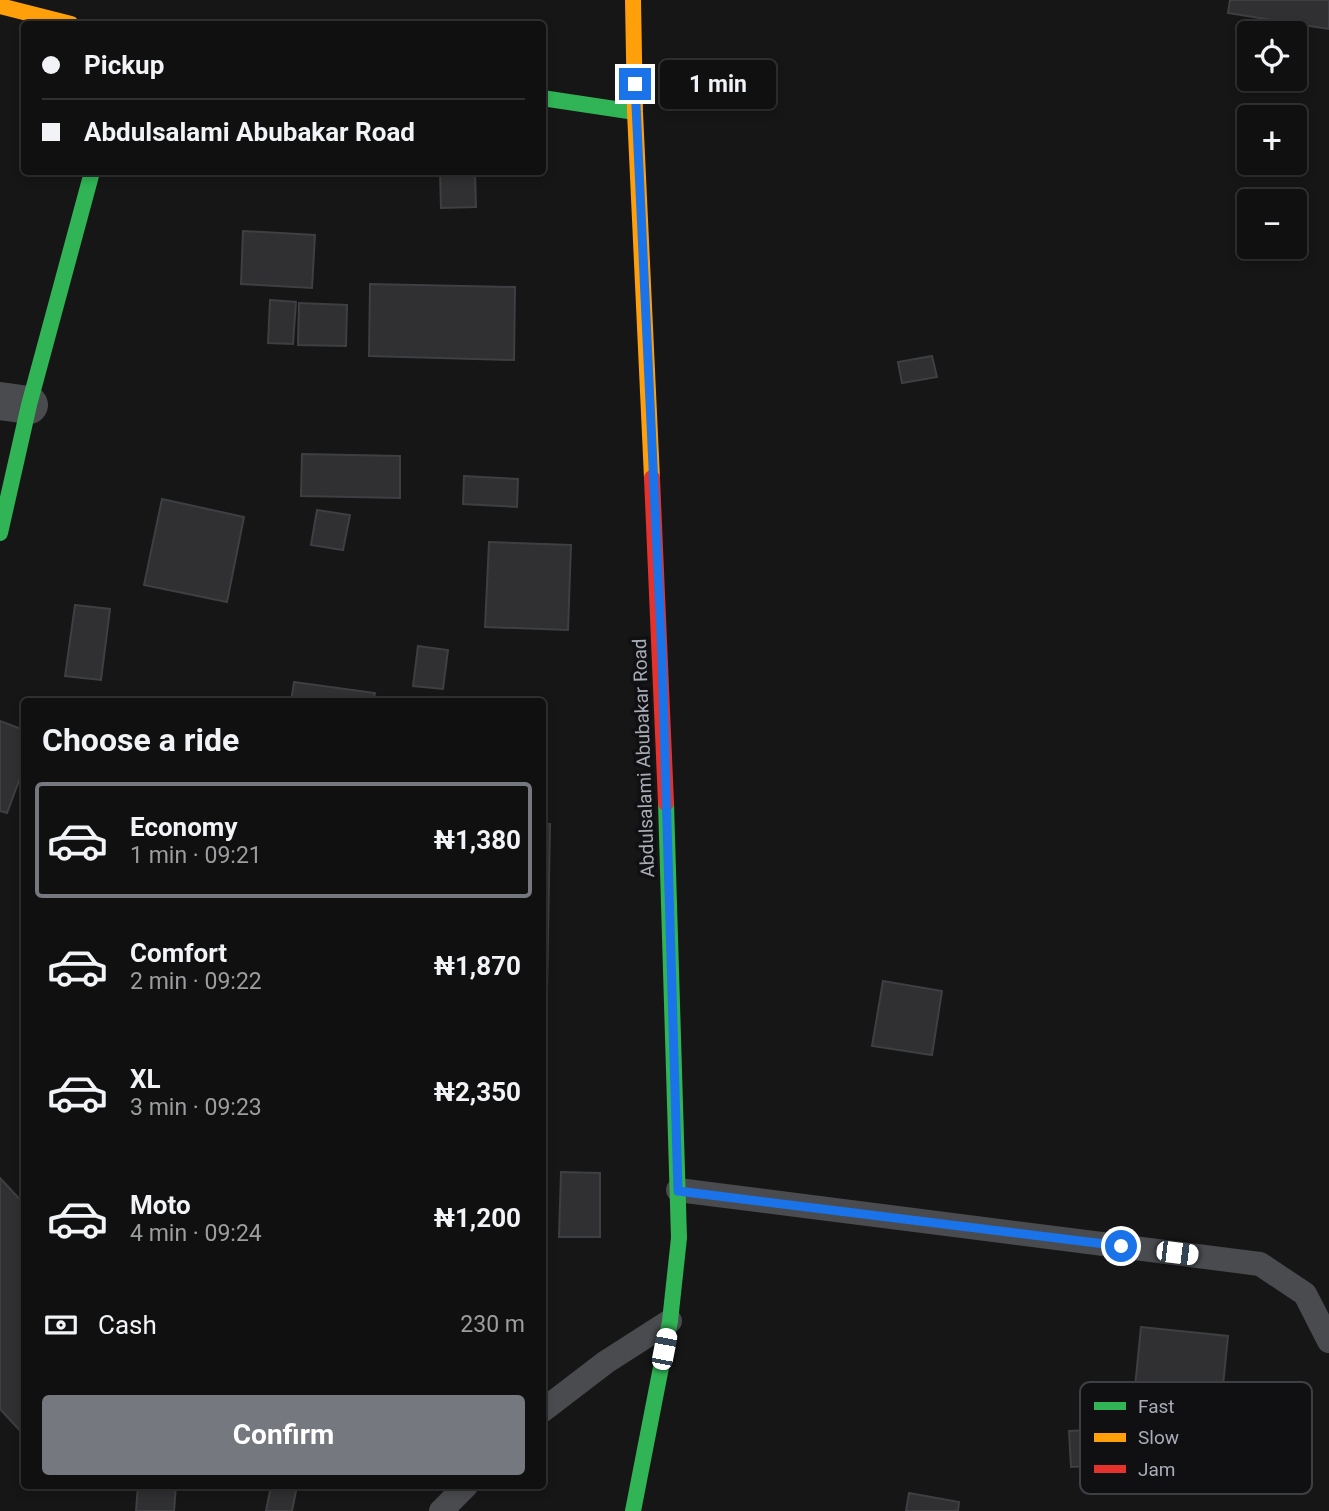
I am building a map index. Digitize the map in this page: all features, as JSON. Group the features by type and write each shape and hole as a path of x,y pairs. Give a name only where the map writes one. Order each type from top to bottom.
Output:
{"main road":[{"name":"Abdulsalami Abubakar Road","path":"633,0 635,112 662,657 680,1238 670,1321 633,1511"},
{"path":"0,6 59,21"},
{"path":"546,100 635,112"},
{"path":"0,534 15,403 91,175"}],"lane":[{"path":"678,1191 1260,1264 1305,1294 1329,1341"},
{"path":"546,1408 607,1362 670,1321"},
{"path":"442,1511 463,1489"}],"building":[{"path":"1230,0 1329,0 1329,29 1307,26 1307,21 1278,21 1228,13"},
{"path":"440,175 475,175 476,207 441,208"},
{"path":"243,231 315,235 312,288 241,284"},
{"path":"370,284 515,287 514,360 369,356"},
{"path":"270,300 296,302 293,344 268,343"},
{"path":"299,303 347,305 346,346 298,345"},
{"path":"932,356 937,377 902,383 898,362"},
{"path":"302,454 400,456 400,498 301,496"},
{"path":"464,476 518,479 517,507 463,504"},
{"path":"162,499 244,517 227,602 144,585"},
{"path":"317,510 350,515 343,550 311,545"},
{"path":"489,542 571,545 568,630 485,627"},
{"path":"75,605 110,609 101,680 65,676"},
{"path":"418,646 448,650 443,689 413,686"},
{"path":"294,682 375,693 374,698 292,698"},
{"path":"0,721 21,729 21,775 7,813 0,811"},
{"path":"546,824 550,824 546,1050"},
{"path":"883,981 942,991 932,1055 872,1046"},
{"path":"561,1172 600,1173 600,1237 559,1237"},
{"path":"0,1178 21,1201 21,1432 0,1409"},
{"path":"1141,1327 1228,1336 1223,1382 1136,1382"},
{"path":"1080,1430 1080,1467 1071,1467 1069,1431"},
{"path":"138,1489 176,1489 174,1511 136,1511"},
{"path":"270,1489 296,1489 292,1511 266,1511"},
{"path":"909,1493 959,1502 958,1511 906,1511"}],"traffic: fast":[{"path":"546,99 635,112"},
{"path":"0,533 29,405 91,175"},
{"path":"633,1511 670,1321 679,1238 666,803"}],"traffic: slow":[{"path":"633,0 635,112 652,478"},
{"path":"0,6 59,21"}],"traffic: jam":[{"path":"652,478 666,803"}],"route":[{"path":"635,84 662,657 678,1191 1121,1246"}]}
